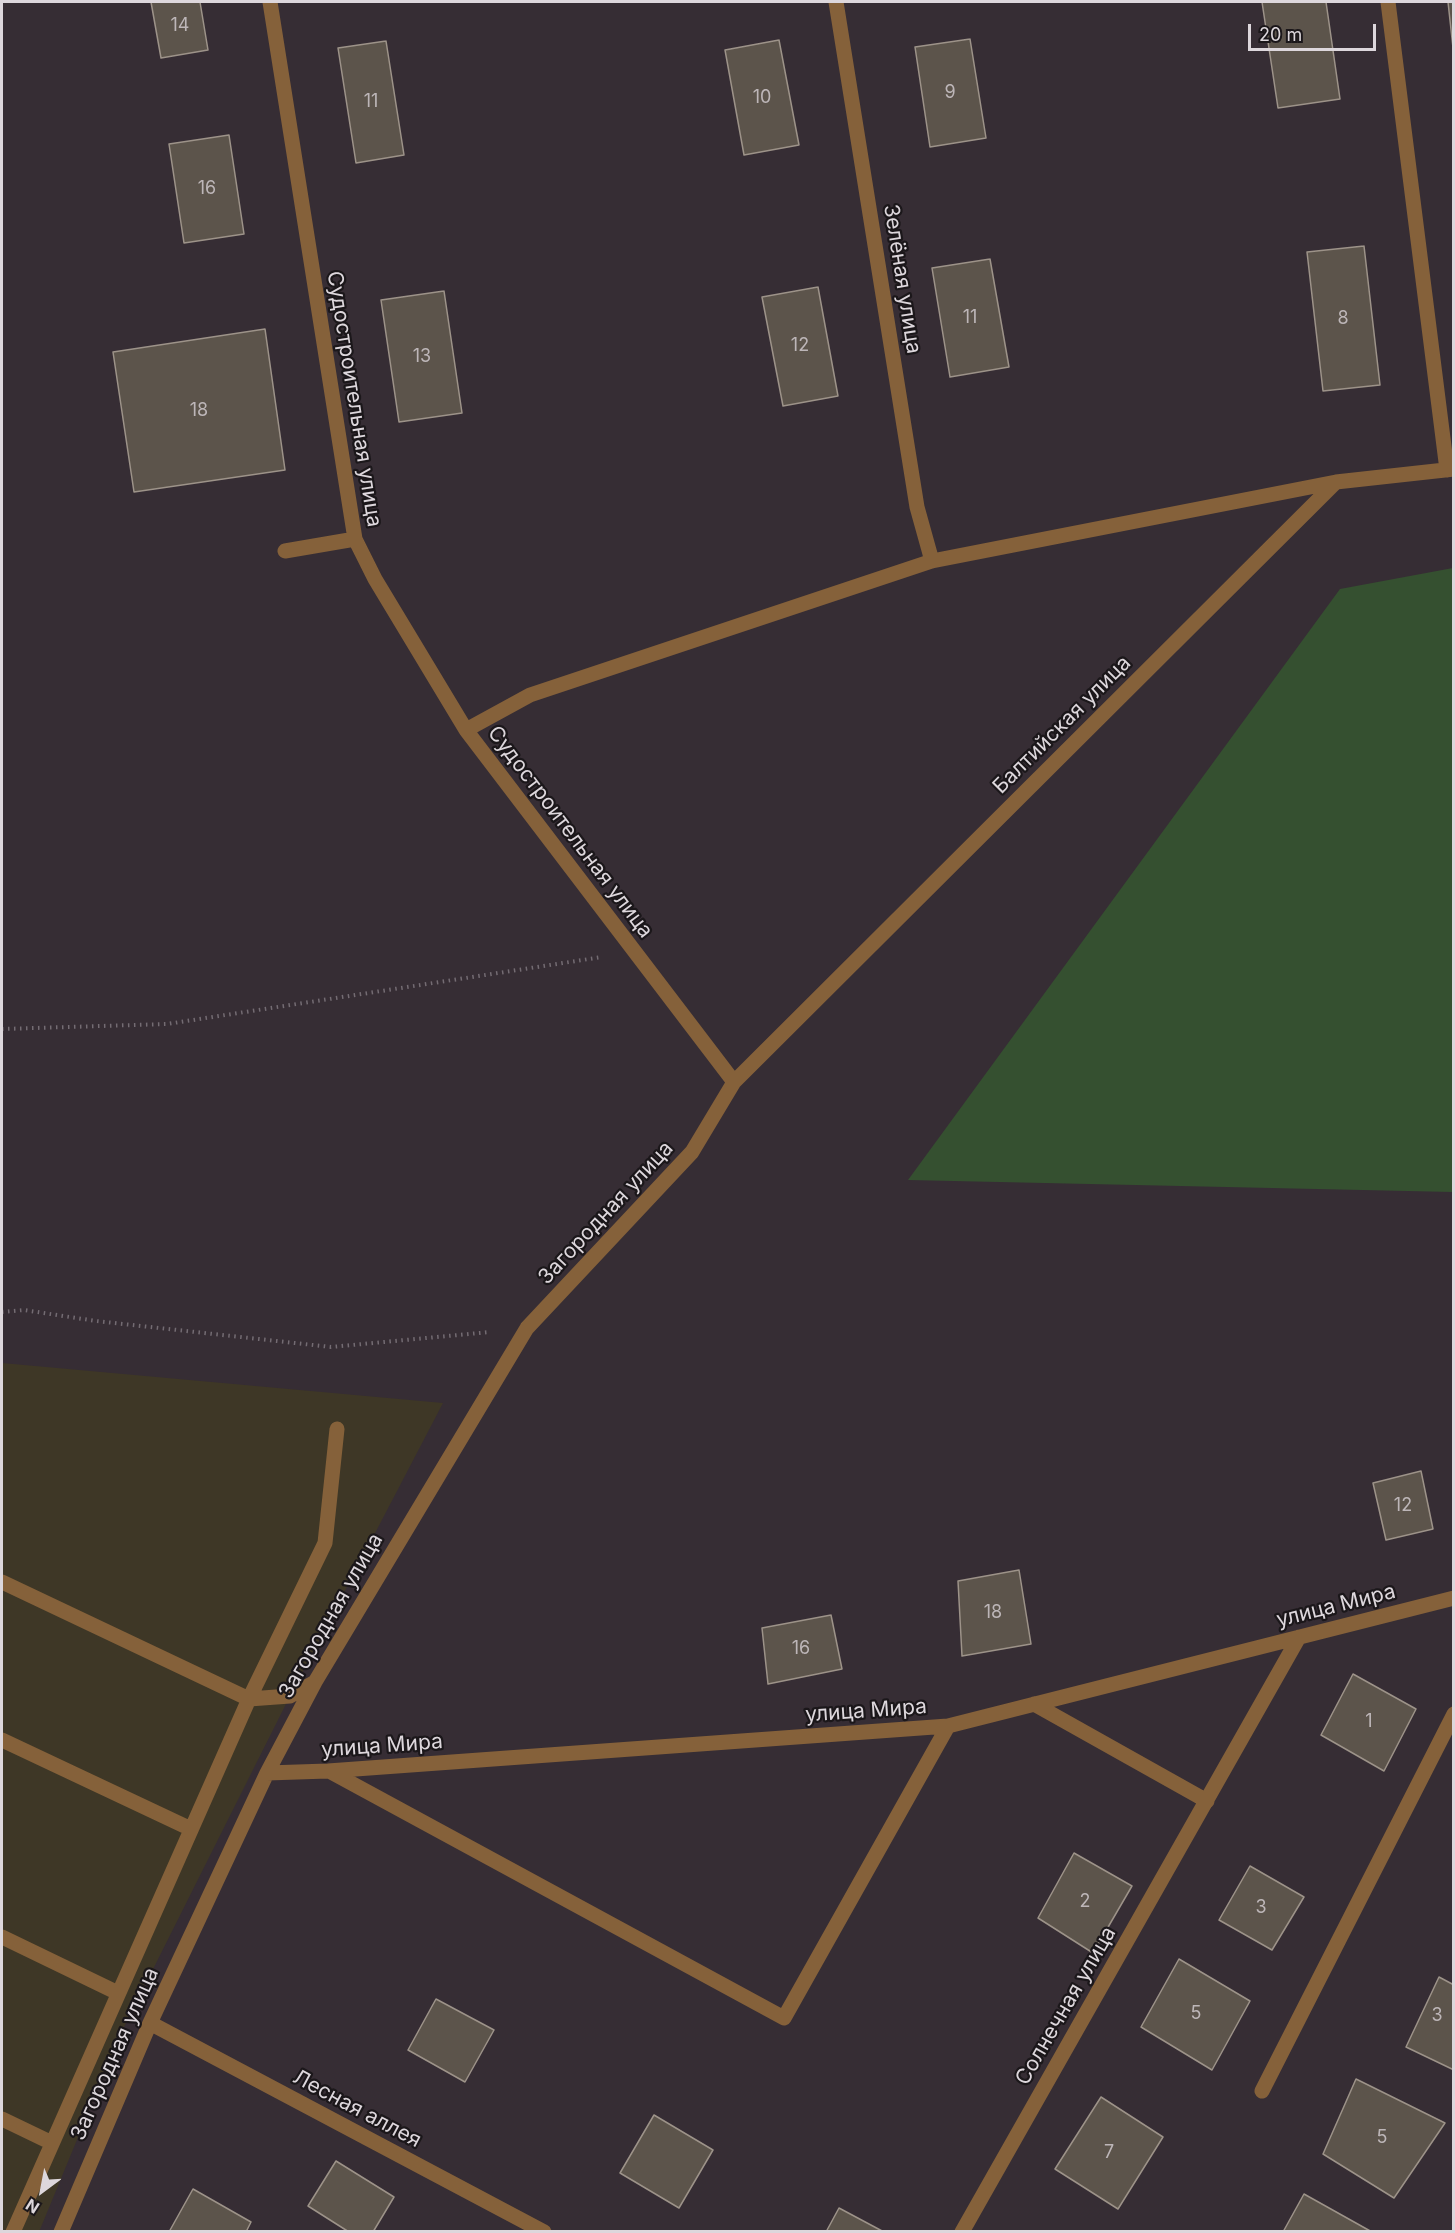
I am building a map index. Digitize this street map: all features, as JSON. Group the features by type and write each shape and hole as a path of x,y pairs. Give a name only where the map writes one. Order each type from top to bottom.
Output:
{"street":[{"name":"Судостроительная улица","path":"270,2 355,539 375,579 466,730 734,1082"},
{"name":"Зелёная улица","path":"836,2 917,507 932,561"},
{"path":"466,730 530,695 932,561 1335,482 1450,470 1388,2"},
{"name":"Балтийская улица","path":"734,1082 1335,482"},
{"path":"285,551 355,539"},
{"name":"Загородная улица","path":"61,2232 150,2023 267,1773 315,1682 527,1328 692,1152 734,1082"},
{"path":"13,2232 249,1699 325,1544 337,1429"},
{"path":"2,1582 249,1699 290,1696 315,1682"},
{"name":"улица Мира","path":"267,1773 328,1771 948,1726 1454,1598"},
{"name":"Солнечная улица","path":"962,2232 1299,1637"},
{"path":"1034,1704 1207,1801"},
{"path":"1262,2091 1454,1714"},
{"path":"328,1771 784,2018 948,1726"},
{"path":"2,1740 191,1829"},
{"path":"2,1937 118,1993"},
{"name":"Лесная аллея","path":"150,2023 544,2232"},
{"path":"2,2119 52,2143"}],"path":[{"path":"2,1029 167,1024 635,952"},
{"path":"2,1312 24,1310 331,1347 527,1328"}],"shaded area":[{"path":"2,1363 443,1403 290,1696 121,2033 39,2232 2,2231"}],"green space":[{"path":"1453,568 1453,1192 908,1180 1340,589"}],"building":[{"path":"151,2 200,2 208,50 161,58"},
{"path":"1262,2 1326,2 1340,99 1278,108"},
{"path":"1448,2 1454,2 1454,57"},
{"path":"970,39 986,138 930,147 915,47"},
{"path":"779,40 799,145 744,155 725,50"},
{"path":"386,41 404,155 356,163 338,48"},
{"path":"229,135 244,234 184,243 169,144"},
{"path":"1364,246 1380,385 1323,391 1307,252"},
{"path":"990,259 1009,367 950,377 932,268"},
{"path":"818,287 838,396 783,406 762,297"},
{"path":"444,291 462,413 399,422 381,300"},
{"path":"265,329 285,470 134,492 113,352"},
{"path":"1421,1471 1433,1529 1386,1540 1373,1483"},
{"path":"1019,1570 1031,1644 962,1656 958,1581"},
{"path":"831,1615 842,1669 768,1684 762,1628"},
{"path":"1353,1674 1416,1709 1384,1771 1321,1735"},
{"path":"1074,1853 1132,1886 1093,1953 1038,1918"},
{"path":"1250,1866 1304,1897 1272,1950 1219,1920"},
{"path":"1179,1959 1250,2001 1212,2070 1141,2027"},
{"path":"1439,1977 1454,1985 1454,2070 1406,2047"},
{"path":"436,1999 494,2030 465,2082 408,2050"},
{"path":"1356,2079 1445,2123 1394,2198 1323,2154"},
{"path":"1101,2097 1163,2137 1118,2209 1055,2169"},
{"path":"654,2115 713,2150 679,2208 620,2173"},
{"path":"336,2161 394,2197 373,2232 349,2232 308,2206"},
{"path":"193,2189 251,2222 246,2232 169,2232"},
{"path":"1304,2194 1372,2232 1283,2232"},
{"path":"839,2208 884,2232 826,2232"}]}
